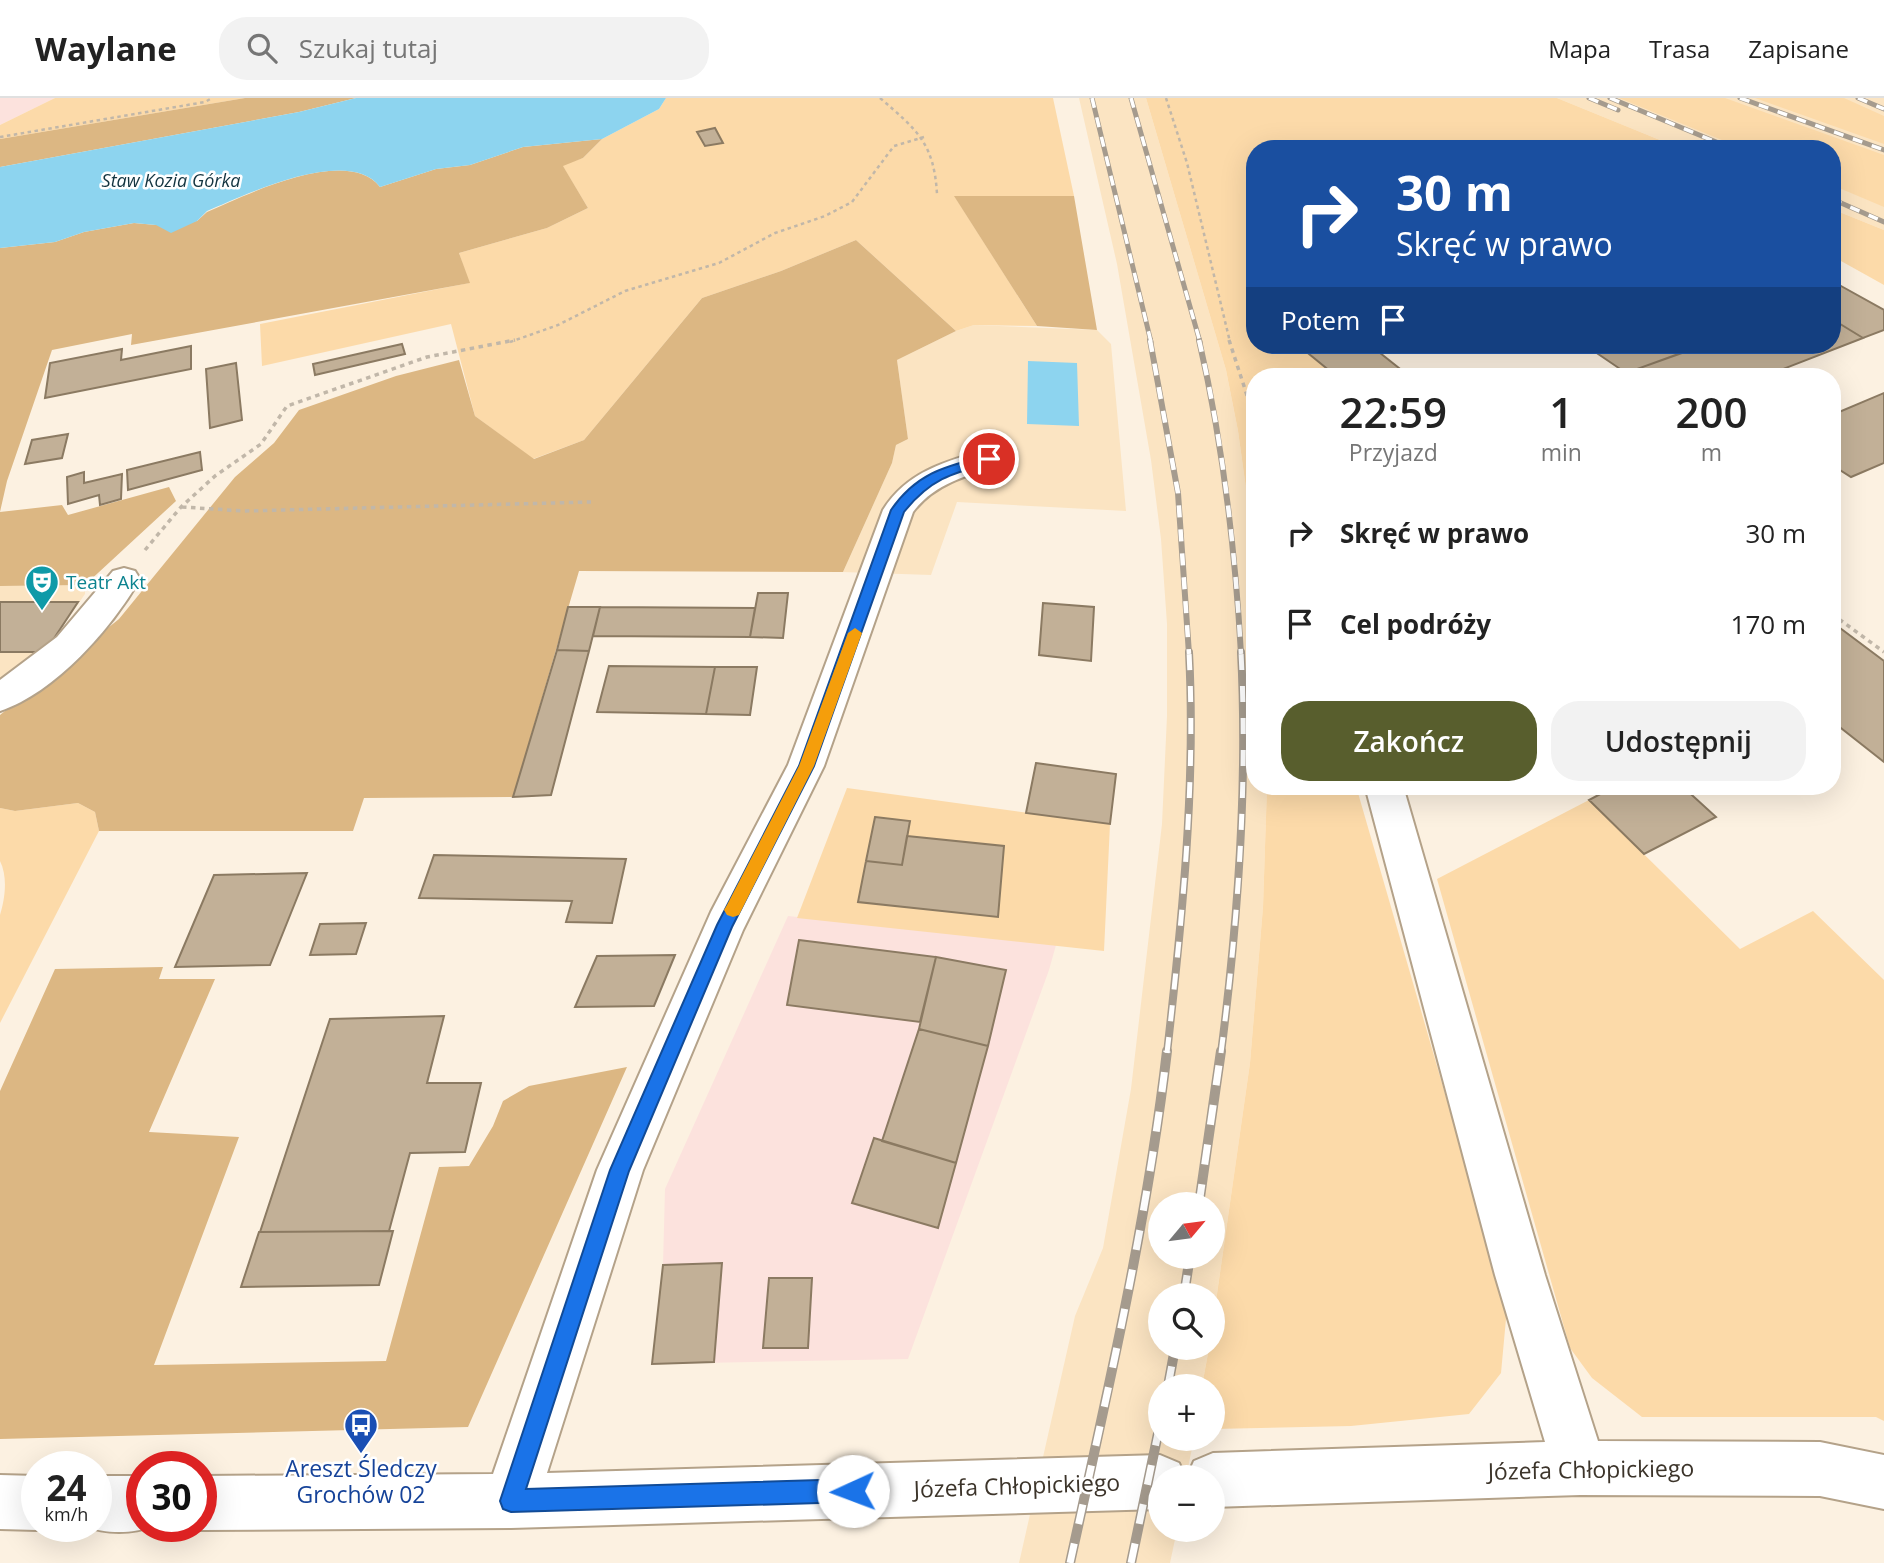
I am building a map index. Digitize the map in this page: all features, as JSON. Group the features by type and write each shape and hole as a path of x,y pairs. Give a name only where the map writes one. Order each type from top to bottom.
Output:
{"street":[{"path":"511,1501 620,1170 725,925 806,766 898,510 915,489 940,473 989,459"},
{"path":"0,697 58,658 101,612 124,579"},
{"path":"1387,795 1520,1275 1580,1468"},
{"name":"Józefa Chłopickiego","path":"1225,1480 1580,1468 1820,1469 1884,1482"},
{"name":"Józefa Chłopickiego","path":"217,1503 511,1501 1148,1482"},
{"path":"0,1503 21,1503"}],"path":[{"path":"0,137 205,102 212,98"},
{"path":"880,98 925,137 936,163 937,194"},
{"path":"1166,98 1187,163 1222,318 1246,392"},
{"path":"124,579 181,506 215,476 261,444 287,406 426,357 507,342 558,326 625,291 719,263 775,233 825,216 852,202 894,146 925,137"},
{"path":"181,506 244,511 591,502"},
{"path":"1841,621 1884,652"}],"shaded area":[{"path":"0,98 55,98 0,125"},
{"path":"55,98 245,98 0,139 0,125"},
{"path":"245,98 356,98 299,112 0,167 0,139"},
{"path":"666,98 1053,98 1074,196 955,197 1037,326 974,325 956,331 856,240 781,271 702,298 584,440 533,459 475,416 451,324 262,366 260,324 469,283 459,253 547,228 588,208 562,165 583,158 602,139 659,109"},
{"path":"1079,98 1146,98 1226,370 1246,488 1246,795 1267,795 1263,907 1250,1063 1225,1238 1225,1192 1148,1192 1148,1269 1221,1269 1219,1283 1148,1283 1148,1360 1207,1360 1204,1374 1148,1374 1148,1451 1191,1451 1189,1465 1148,1465 1148,1542 1174,1542 1170,1563 1019,1563 1075,1316 1103,1248 1131,1089 1162,824 1167,716 1167,624 1161,539 1151,460 1117,264"},
{"path":"1146,98 1557,98 1660,140 1246,140 1246,354 1309,354 1326,368 1246,368 1246,488 1226,370"},
{"path":"1557,98 1884,98 1884,230 1841,213 1841,140 1660,140"},
{"path":"1619,98 1725,98 1884,155 1884,207 1841,189 1841,140 1722,140"},
{"path":"1755,98 1844,98 1884,116 1884,144"},
{"path":"602,139 583,158 563,166 588,208 547,228 459,253 470,283 131,345 132,334 52,350 7,481 0,512 0,248 55,242 84,232 134,223 156,225 197,221 207,212 246,195 296,177 321,172 345,171 365,175 380,187 436,169 470,165 523,147"},
{"path":"954,196 1074,196 1097,330 1037,326"},
{"path":"1841,213 1884,230 1884,285 1841,261"},
{"path":"856,240 956,331 897,360 908,439 896,445 892,463 843,572 579,571 513,797 364,798 353,831 99,831 95,812 78,803 15,811 0,808 0,715 119,619 235,477 274,443 299,410 396,376 459,360 475,416 534,459 584,440 702,298 781,271"},
{"path":"974,325 1097,330 1111,344 1126,511 957,502 931,575 843,572 892,463 896,445 908,439 897,360"},
{"path":"169,487 176,501 85,585 0,586 0,512 62,505 68,515"},
{"path":"85,585 85,594 41,658 0,680 0,586"},
{"path":"847,788 1110,824 1104,951 797,918"},
{"path":"1267,795 1359,795 1507,1308 1501,1373 1469,1414 1351,1426 1225,1429 1225,1374 1204,1374 1207,1360 1225,1360 1225,1283 1219,1283 1221,1269 1225,1269 1225,1238 1250,1063 1263,907"},
{"path":"1589,800 1740,949 1813,911 1884,980 1884,1421 1876,1417 1642,1417 1592,1378 1570,1348 1437,879"},
{"path":"78,803 95,812 99,831 0,1023 0,915 5,888 0,861 0,808 15,811"},
{"path":"788,916 1056,945 908,1359 652,1364 663,1265 665,1189"},
{"path":"163,967 159,979 215,979 149,1132 239,1137 154,1365 386,1361 439,1167 469,1166 493,1126 503,1101 529,1086 627,1067 468,1427 0,1439 0,1091 55,969"}],"water":[{"name":"Staw Kozia Górka","path":"356,98 666,98 659,109 602,139 523,147 470,165 436,169 380,187 365,175 345,171 321,172 270,185 207,211 197,221 171,233 156,225 134,223 84,232 55,242 0,248 0,167 299,112"},
{"path":"1028,361 1077,363 1079,426 1027,424"}],"building":[{"path":"715,128 723,143 705,146 697,132"},
{"path":"1841,286 1884,310 1884,330 1863,338 1841,325"},
{"path":"1841,325 1863,338 1841,347"},
{"path":"402,344 405,354 315,375 313,364"},
{"path":"191,346 191,369 45,398 50,363 122,349 121,360"},
{"path":"1309,354 1381,354 1399,368 1326,368"},
{"path":"1598,354 1679,354 1640,368 1619,368"},
{"path":"1678,354 1822,354 1786,368 1640,368"},
{"path":"236,363 242,420 210,428 206,369"},
{"path":"1884,393 1884,463 1851,477 1841,471 1841,411"},
{"path":"68,434 62,458 25,464 32,440"},
{"path":"200,452 202,470 128,490 127,470"},
{"path":"84,472 84,483 122,474 121,499 100,505 99,495 68,504 67,477"},
{"path":"758,593 788,593 783,638 750,637"},
{"path":"0,602 78,602 45,652 0,652"},
{"path":"1043,603 1094,607 1091,661 1039,655"},
{"path":"568,607 600,607 589,651 557,650"},
{"path":"600,607 755,608 750,637 593,636"},
{"path":"1841,629 1884,661 1884,762 1841,728"},
{"path":"557,650 589,651 551,795 513,797"},
{"path":"609,666 715,667 706,714 597,712"},
{"path":"715,667 757,667 750,715 706,714"},
{"path":"1036,763 1116,774 1110,824 1026,813"},
{"path":"1598,795 1692,795 1716,817 1644,854 1589,800"},
{"path":"875,817 910,821 902,865 866,861"},
{"path":"907,836 1004,846 998,917 858,902 866,861 902,865"},
{"path":"434,855 626,859 612,923 566,922 572,901 419,898"},
{"path":"307,873 270,965 175,967 214,875"},
{"path":"366,923 356,954 310,955 320,924"},
{"path":"799,940 936,957 920,1022 787,1005"},
{"path":"675,955 654,1006 575,1007 597,956"},
{"path":"936,957 1006,970 988,1046 919,1029"},
{"path":"444,1016 427,1083 481,1083 465,1152 410,1153 389,1231 260,1232 330,1019"},
{"path":"919,1029 988,1046 956,1163 882,1141"},
{"path":"874,1138 956,1163 938,1228 852,1203"},
{"path":"393,1231 379,1285 241,1287 259,1232"},
{"path":"722,1263 714,1362 652,1364 663,1265"},
{"path":"769,1278 812,1278 808,1348 763,1348"}],"railway":[{"path":"1092,98 1151,342"},
{"path":"1131,98 1200,342"},
{"path":"1589,98 1618,110"},
{"path":"1610,98 1711,140"},
{"path":"1740,98 1884,150"},
{"path":"1858,98 1884,109"},
{"path":"1841,203 1884,222"},
{"path":"1150,340 1178,493 1189,654"},
{"path":"1199,340 1227,496 1241,654"},
{"path":"1167,1053 1189,803 1189,652"},
{"path":"1221,1053 1240,853 1243,752 1241,652"},
{"path":"1070,1563 1137,1244 1167,1051"},
{"path":"1201,1192 1221,1051"},
{"path":"1186,1283 1188,1269"},
{"path":"1170,1374 1173,1360"},
{"path":"1131,1563 1154,1451"}],"slow traffic":[{"path":"733,910 806,766 855,633"}],"place":[{"name":"Teatr Akt","path":"42,612"},
{"name":"Areszt Śledczy Grochów 02","path":"361,1455"}],"route":[{"path":"853,1491 511,1501 620,1170 725,925 806,766 898,510 925,481 940,473 989,459"}]}
